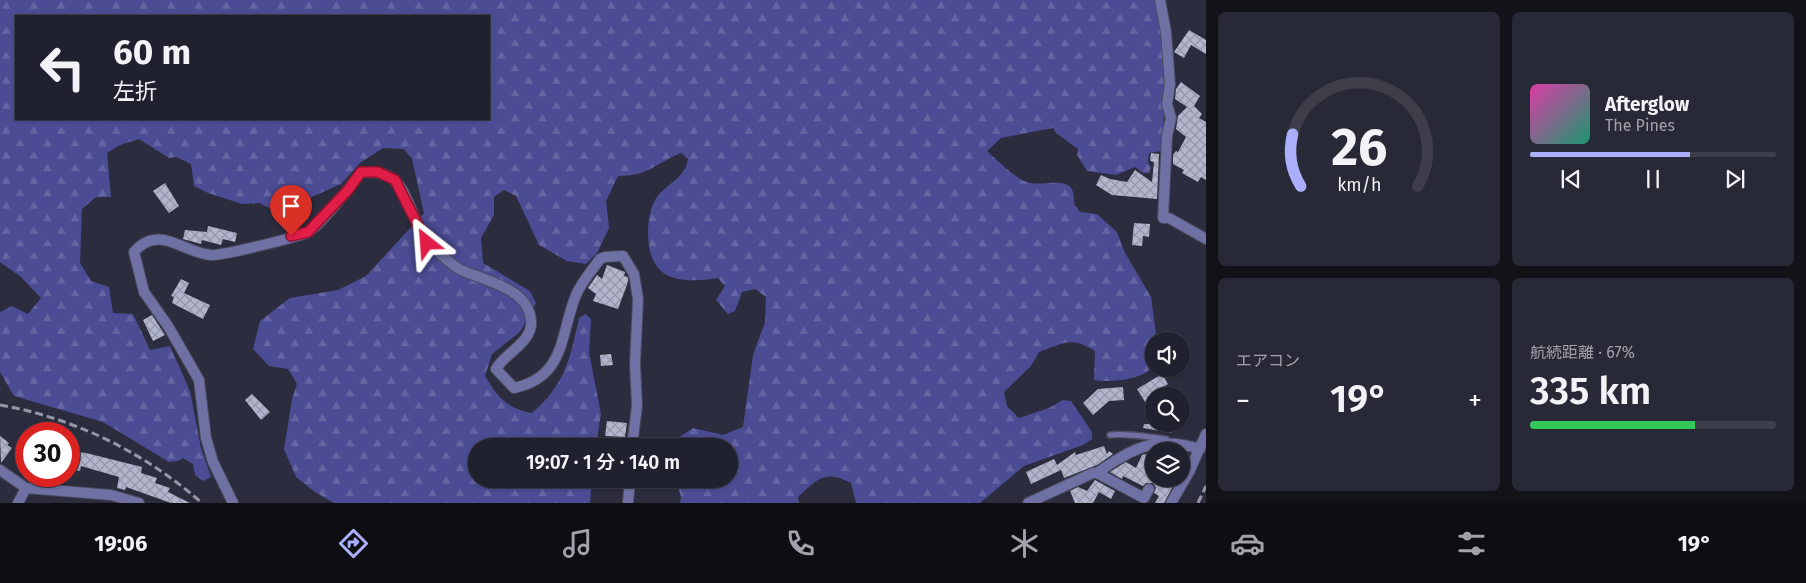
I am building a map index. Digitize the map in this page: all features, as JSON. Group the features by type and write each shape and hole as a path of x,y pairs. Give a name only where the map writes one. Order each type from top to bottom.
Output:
{"street":[{"path":"1160,0 1166,32 1170,84 1167,104 1171,118 1167,136 1163,218 1169,218 1206,239"},
{"path":"233,503 213,462 206,438 199,380 168,326 144,292 134,252 141,244 151,239 169,241 211,255 241,250 308,232 348,190 361,172 378,172 395,180 427,243 459,269 489,280 517,295 529,310 532,323 528,336 500,362 496,369 514,388 532,384 543,376 555,360 564,339 576,294 600,259 623,256 634,274 638,299 634,364 637,406 633,438"},
{"path":"1171,503 1206,434"},
{"path":"1028,503 1084,475 1098,473 1126,452 1145,446"},
{"path":"1190,446 1200,449"},
{"path":"0,470 26,488 111,495 138,503"},
{"path":"1098,473 1144,498 1149,489"},
{"path":"18,503 26,488"},
{"path":"628,503 629,488"}],"lane":[{"path":"1110,435 1126,433 1176,442"}],"green space":[{"path":"0,0 1157,0 1166,75 1162,151 1149,153 1148,163 1151,167 1149,173 1143,173 1135,167 1116,175 1087,171 1077,155 1078,149 1056,133 1053,128 1001,138 987,151 1024,181 1032,183 1058,183 1070,187 1073,193 1074,204 1080,212 1097,214 1117,232 1124,251 1151,297 1156,332 1145,332 1145,373 1117,381 1094,380 1095,351 1087,346 1067,342 1039,352 1031,366 1004,392 1007,406 1019,418 1049,408 1063,400 1071,401 1092,432 1092,439 1083,445 1024,466 980,503 856,503 851,483 842,479 828,477 816,481 798,497 799,503 680,503 681,497 678,488 738,488 738,438 678,438 693,428 723,435 743,427 753,355 765,322 766,297 755,289 742,292 735,311 728,314 716,300 725,286 718,278 704,280 679,279 669,276 660,270 654,262 648,234 651,209 661,192 680,176 686,166 688,159 681,153 644,172 618,176 606,201 609,228 597,253 586,264 567,261 539,245 516,196 504,190 494,197 494,215 481,238 483,263 530,291 536,303 520,332 492,354 485,376 490,384 504,401 523,411 532,413 543,403 559,381 569,359 579,318 585,314 591,319 589,352 601,414 597,438 468,438 468,488 591,488 590,503 334,503 315,492 296,477 284,449 292,399 297,384 288,369 269,366 253,349 260,321 290,298 338,290 366,276 424,213 412,159 404,149 383,148 360,163 341,184 296,204 274,210 259,203 242,204 208,193 194,186 191,164 176,157 169,158 139,139 120,145 107,153 111,197 96,197 82,209 80,263 91,281 109,287 113,313 133,314 150,350 170,346 190,391 201,448 211,477 203,481 195,475 193,464 183,458 178,461 169,462 103,422 14,396 0,372 0,312 12,306 28,314 41,298 21,277 0,262"}],"building":[{"path":"1189,30 1206,40 1206,54 1191,45 1184,58 1174,52"},
{"path":"1181,82 1200,96 1194,106 1202,114 1199,118 1206,122 1206,180 1201,177 1198,182 1182,173 1184,170 1173,164 1173,155 1176,151 1178,152 1186,137 1176,129 1178,116 1187,107 1175,99 1176,89"},
{"path":"1151,153 1159,154 1157,199 1112,195 1096,185 1101,175 1110,179 1127,182 1135,170 1152,182 1154,162 1150,161"},
{"path":"165,183 179,206 169,213 153,191"},
{"path":"1134,223 1150,224 1149,237 1143,236 1142,246 1132,245"},
{"path":"208,226 237,233 235,242 223,239 221,245 202,240 201,244 183,239 185,230 207,232"},
{"path":"607,265 625,272 624,276 628,277 618,309 593,301 596,294 588,288 597,275 602,279"},
{"path":"181,279 189,283 184,293 210,305 203,319 172,303 174,297 171,296"},
{"path":"152,315 165,335 153,341 143,320"},
{"path":"611,354 613,365 601,366 600,355"},
{"path":"1157,377 1164,377 1168,384 1164,387 1145,387 1145,402 1137,389"},
{"path":"1123,387 1124,400 1109,401 1093,415 1083,403 1098,389"},
{"path":"252,394 270,412 261,420 245,400"},
{"path":"607,421 627,423 625,437 605,436"},
{"path":"0,436 12,448 1,463"},
{"path":"1104,446 1107,454 1109,451 1113,454 1097,465 1064,478 1061,470 1031,484 1026,472 1054,459 1057,465 1075,452 1076,455"},
{"path":"80,452 142,467 141,473 157,478 155,483 170,488 168,492 190,503 171,503 126,487 125,490 117,488 119,477 81,466 80,471"},
{"path":"1145,454 1145,484 1143,486 1123,476 1122,479 1110,472 1126,462 1136,468 1142,455"},
{"path":"1095,480 1115,491 1111,499 1099,492 1093,503 1075,503 1070,491 1078,487 1087,491"},
{"path":"1173,487 1164,503 1155,503 1159,496 1154,493 1156,488"}],"railway":[{"path":"0,405 55,419 108,440 157,468 202,503"},
{"path":"1198,503 1206,486"}],"route":[{"path":"291,236 308,232 348,190 361,172 378,172 395,180 427,243"}]}
